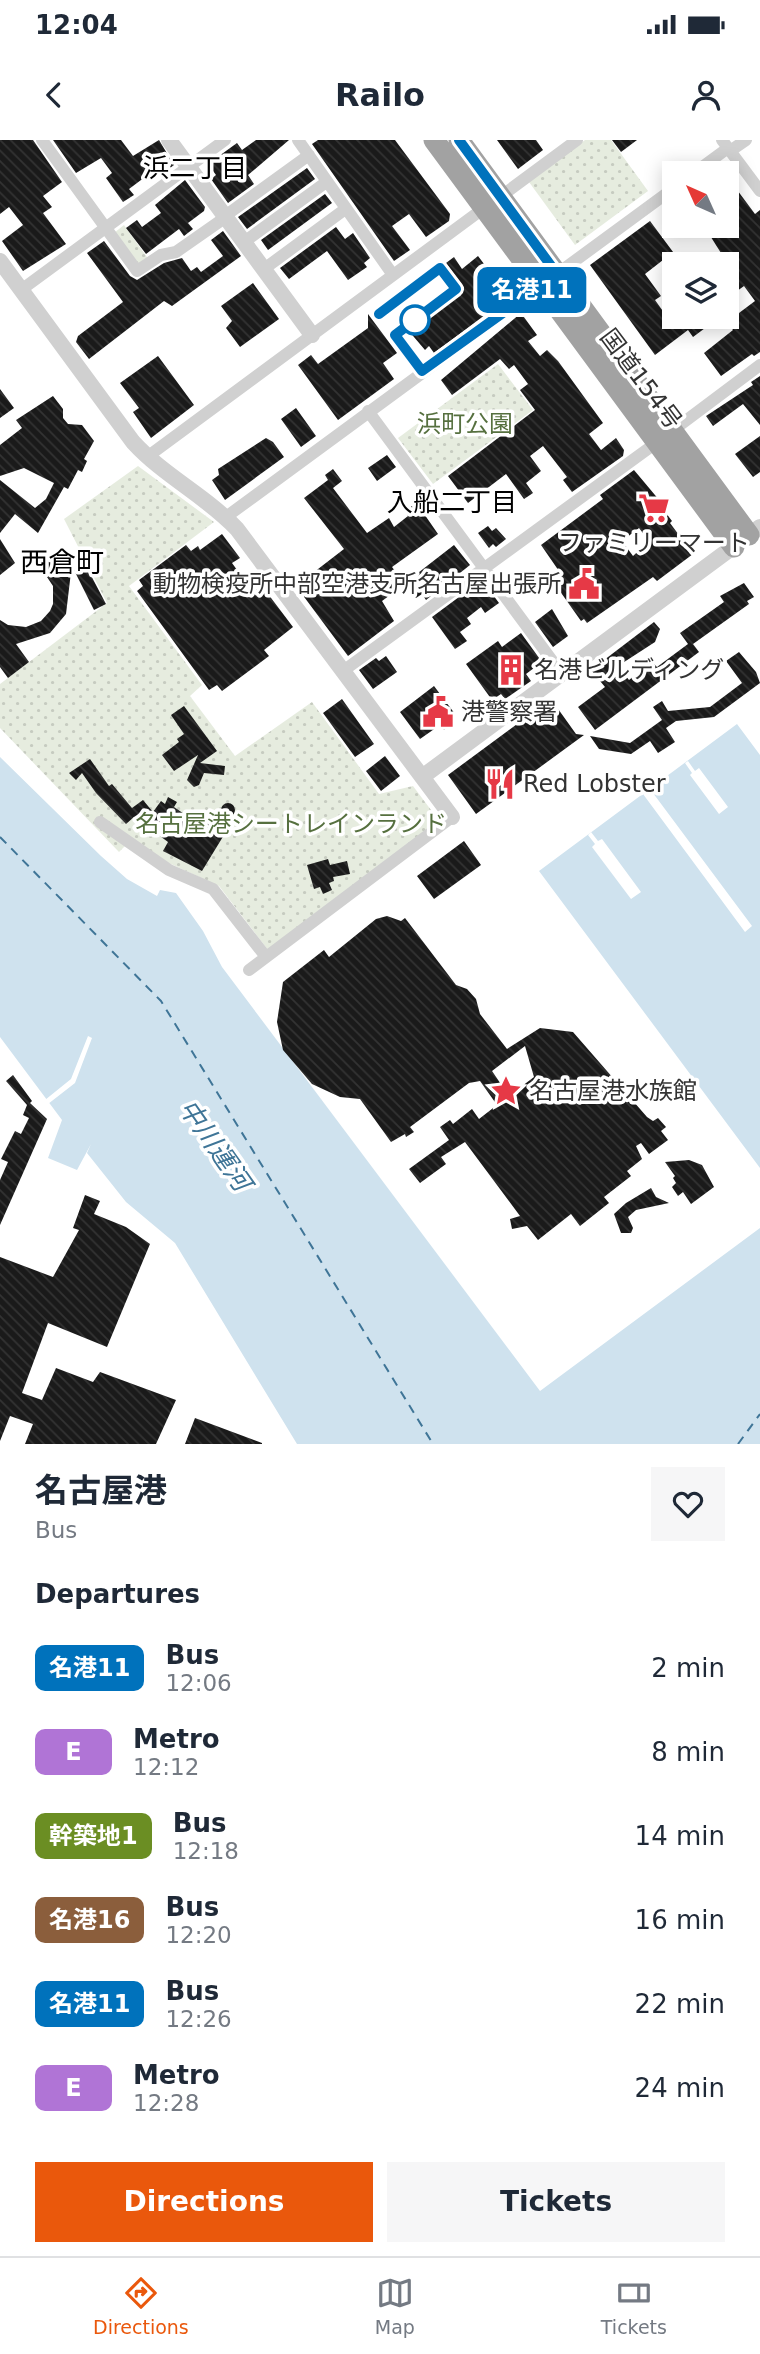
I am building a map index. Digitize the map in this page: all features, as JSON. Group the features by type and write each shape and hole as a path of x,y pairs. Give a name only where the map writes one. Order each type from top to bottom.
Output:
{"highway":[{"name":"国道154号","path":"434,140 492,203 664,437 748,536"},
{"name":"国道154号","path":"459,140 492,203"}],"street":[{"path":"42,140 137,271 161,255 176,252 309,155"},
{"path":"169,140 312,335"},
{"path":"21,290 225,140"},
{"path":"244,242 328,181 298,140"},
{"path":"146,457 577,140"},
{"path":"709,161 727,146 746,140"},
{"path":"727,146 760,191"},
{"path":"325,183 393,275"},
{"path":"226,517 662,197"},
{"path":"264,269 344,210"},
{"path":"0,261 146,457 226,517 452,817 248,970"},
{"path":"343,671 760,366"},
{"path":"368,411 562,674"},
{"path":"422,777 748,536"},
{"path":"100,822 169,870 213,889 266,957"}],"green space":[{"path":"585,140 611,140 648,191 575,245 529,182"},
{"path":"124,225 149,260 138,265 114,233"},
{"name":"浜町公園","path":"498,364 533,410 433,484 398,438"},
{"name":"名古屋港シートレインランド","path":"138,466 214,522 129,586 202,685 190,696 235,756 312,702 379,794 413,786 440,822 268,950 219,886 127,844 119,852 0,728 0,684 107,603 64,519"}],"water":[{"path":"737,724 760,755 760,1168 539,871"},
{"name":"中川運河","path":"0,757 127,879 157,896 160,890 176,893 203,931 222,967 540,1391 760,1228 760,1444 297,1444 175,1243 126,1202 87,1153 91,1144 77,1170 48,1158 62,1120 0,1037"}],"pier":[{"path":"688,761 695,771 699,768 728,807 719,814 690,775 692,773 685,763"},
{"path":"650,789 752,926 745,932 643,794"},
{"path":"591,832 598,841 602,839 641,892 631,899 592,847 595,844 588,835"},
{"path":"88,1036 92,1038 75,1083 48,1104 45,1100 71,1079"}],"building":[{"path":"0,140 33,140 62,182 43,196 52,207 43,213 66,244 23,271 2,241 23,225 9,207 0,214"},
{"path":"53,140 121,140 133,156 159,140 174,165 154,180 149,174 129,189 134,195 123,202 106,178 112,173 101,158 76,173"},
{"path":"256,140 289,140 248,175 254,184 228,203 211,179 216,175 208,164 237,143 242,150"},
{"path":"318,140 395,140 450,214 449,221 426,237 409,214 392,226 410,250 394,261 312,144"},
{"path":"497,140 536,140 543,150 518,169"},
{"path":"612,140 637,140 621,152"},
{"path":"307,168 315,179 247,229 238,217"},
{"path":"185,180 205,207 204,211 188,223 193,229 184,236 179,229 146,254 126,228 137,220 142,227 161,213 155,205"},
{"path":"739,192 755,214 760,210 760,352 754,356 752,354 721,376 704,353 732,329 739,329 739,313 755,301 744,286 739,290 739,252 720,252 712,238 739,238"},
{"path":"325,194 332,203 268,250 261,240"},
{"path":"650,221 673,252 662,252 662,261 645,274 661,296 655,300 662,310 662,329 704,329 693,337 688,330 655,355 590,265"},
{"path":"336,227 345,239 353,233 370,258 364,263 367,267 348,280 327,251 289,279 280,268"},
{"path":"223,231 241,256 172,306 164,301 89,359 76,342 78,336 123,302 87,253 104,241 130,276 137,280 164,263 182,258 191,271 197,267 201,272 223,256 211,240"},
{"path":"478,256 509,297 434,353 429,346 425,350 408,330 464,288 446,263 454,257 462,269"},
{"path":"253,283 279,319 240,347 226,328 232,321 221,306"},
{"path":"521,313 537,335 528,341 540,356 547,350 558,361 603,423 589,434 601,450 616,438 624,450 623,456 572,492 563,480 567,477 543,446 530,456 541,471 526,483 533,493 524,499 506,474 468,503 448,476 535,410 520,390 528,384 514,365 509,369 500,359 452,395 441,380"},
{"path":"368,314 397,353 383,363 394,379 338,420 298,365 311,355 318,364 368,328"},
{"path":"158,356 194,405 151,438 133,412 139,408 120,383"},
{"path":"760,376 760,425 743,404 713,426 706,416 753,385 751,382"},
{"path":"0,389 14,408 0,418"},
{"path":"53,396 63,409 63,418 68,424 82,425 94,441 84,459 87,461 82,472 78,470 68,489 64,487 38,533 15,514 0,533 0,480 35,508 46,499 54,483 24,468 0,476 0,445 22,428 16,420"},
{"path":"296,408 316,436 301,447 281,419"},
{"path":"760,436 760,472 753,477 735,454"},
{"path":"266,438 273,442 284,457 225,500 212,480 219,475 218,469"},
{"path":"387,455 396,467 377,481 368,468"},
{"path":"333,469 342,481 333,488 367,533 389,518 394,527 408,516 405,511 412,506 416,511 420,508 438,534 392,567 405,584 382,601 394,621 348,656 296,586 344,549 304,498 328,480 325,475"},
{"path":"634,470 665,507 663,509 672,521 670,523 693,554 657,581 653,577 587,623 584,619 581,621 552,580 561,574 541,545 603,499 600,495","holes":["639,528 649,541 633,556 622,541"]},
{"path":"488,526 492,531 496,528 506,539 496,547 493,544 489,548 478,533"},
{"path":"222,534 240,558 232,563 253,592 262,586 293,627 264,650 269,656 222,691 217,685 209,690 137,591 143,586 139,580 186,545 191,551 198,546 200,550"},
{"path":"0,539 15,563 0,575"},
{"path":"454,545 470,565 426,600 422,594 416,598 405,583"},
{"path":"52,556 66,574 71,572 66,614 50,633 16,644 29,662 8,678 0,667 0,620 8,625 26,627 41,621 50,611 53,604 53,586 41,568"},
{"path":"85,564 106,604 94,610 74,570"},
{"path":"482,580 499,603 485,613 481,607 467,618 471,624 460,632 467,641 455,649 432,617"},
{"path":"744,583 754,597 747,601 749,604 693,644 699,652 595,730 578,707 605,687 591,670 654,622 660,629 655,642 618,666 629,680 652,662 657,667 688,644 680,633 724,602 720,596"},
{"path":"552,609 568,636 553,647 535,622"},
{"name":"名港ビルディング","path":"521,633 542,662 526,674 531,681 505,699 501,694 492,700 466,664 498,641 502,647"},
{"path":"739,652 756,672 760,683 714,717 676,721 666,728 675,742 658,753 650,741 631,754 599,749 590,736 630,743 662,720 653,707 662,701 668,711 710,707 742,683 726,661"},
{"path":"386,656 397,672 373,689 359,670 376,658 379,661"},
{"path":"434,686 455,714 447,719 451,724 444,730 440,725 420,739 400,712"},
{"path":"342,699 374,744 355,757 323,713"},
{"path":"551,699 576,734 584,735 476,814 448,775"},
{"path":"184,706 217,751 200,763 225,766 224,775 204,773 199,785 194,787 187,780 198,755 174,771 162,755 179,742 177,739 184,734 171,715"},
{"path":"385,756 400,776 381,791 366,771"},
{"path":"90,759 109,786 112,784 132,808 143,800 153,812 161,801 165,804 168,797 177,802 174,807 187,816 203,825 205,822 224,835 202,871 163,851 168,842 134,817 126,824 96,793 82,773 76,780 69,773"},
{"path":"225,803 231,803 235,810 231,817 225,817 221,813 221,807"},
{"path":"464,841 481,865 434,899 417,876"},
{"path":"328,859 330,865 347,861 350,874 333,877 334,881 329,883 332,890 323,894 320,887 314,889 307,865"},
{"path":"387,916 401,921 405,918 456,985 467,989 476,999 480,1014 507,1049 540,1028 573,1032 647,1117 653,1121 658,1118 666,1127 661,1131 668,1140 649,1154 641,1143 636,1146 642,1159 627,1171 631,1176 604,1197 609,1203 580,1226 571,1214 538,1240 527,1226 512,1229 510,1219 520,1216 465,1142 441,1157 446,1164 420,1183 409,1169 449,1140 440,1127 450,1120 453,1124 472,1109 479,1119 497,1105 480,1081 469,1083 410,1127 414,1132 391,1142 360,1099 340,1097 312,1084 283,1050 277,1022 283,982 324,950 329,957 376,919","holes":["525,1046 534,1077 509,1096 492,1071"]},
{"path":"13,1075 32,1101 30,1103 47,1119 0,1225 0,1180 8,1162 1,1159 15,1131 21,1134 29,1118 23,1115 27,1105 6,1081"},
{"path":"689,1160 702,1165 714,1187 691,1204 683,1192 678,1196 672,1187 676,1183 673,1178 675,1176 665,1162"},
{"path":"651,1188 656,1197 669,1203 636,1210 628,1217 633,1228 631,1233 621,1233 614,1214 626,1203"},
{"path":"85,1195 100,1201 94,1214 126,1227 150,1244 107,1347 48,1323 22,1393 42,1400 56,1368 93,1382 100,1372 176,1400 156,1444 25,1444 33,1424 10,1416 0,1441 0,1257 53,1277 79,1230 73,1228"},
{"path":"195,1418 262,1443 262,1444 185,1444"}],"ferry route":[{"path":"0,837 161,1001 433,1444"},
{"path":"738,1444 760,1414"}],"bus line":[{"name":"名港11","path":"379,314 440,268 456,289 395,335 422,371 557,274 459,140"}],"place":[{"name":"ファミリーマート","path":"654,508"},
{"name":"動物検疫所中部空港支所名古屋出張所","path":"584,584"},
{"name":"名港ビルディング","path":"511,670"},
{"name":"港警察署","path":"438,712"},
{"name":"Red Lobster","path":"500,784"},
{"name":"名古屋港水族館","path":"506,1091"}],"district":[{"name":"浜二丁目","path":"195,168"},
{"name":"入船二丁目","path":"452,502"},
{"name":"西倉町","path":"62,562"}]}
